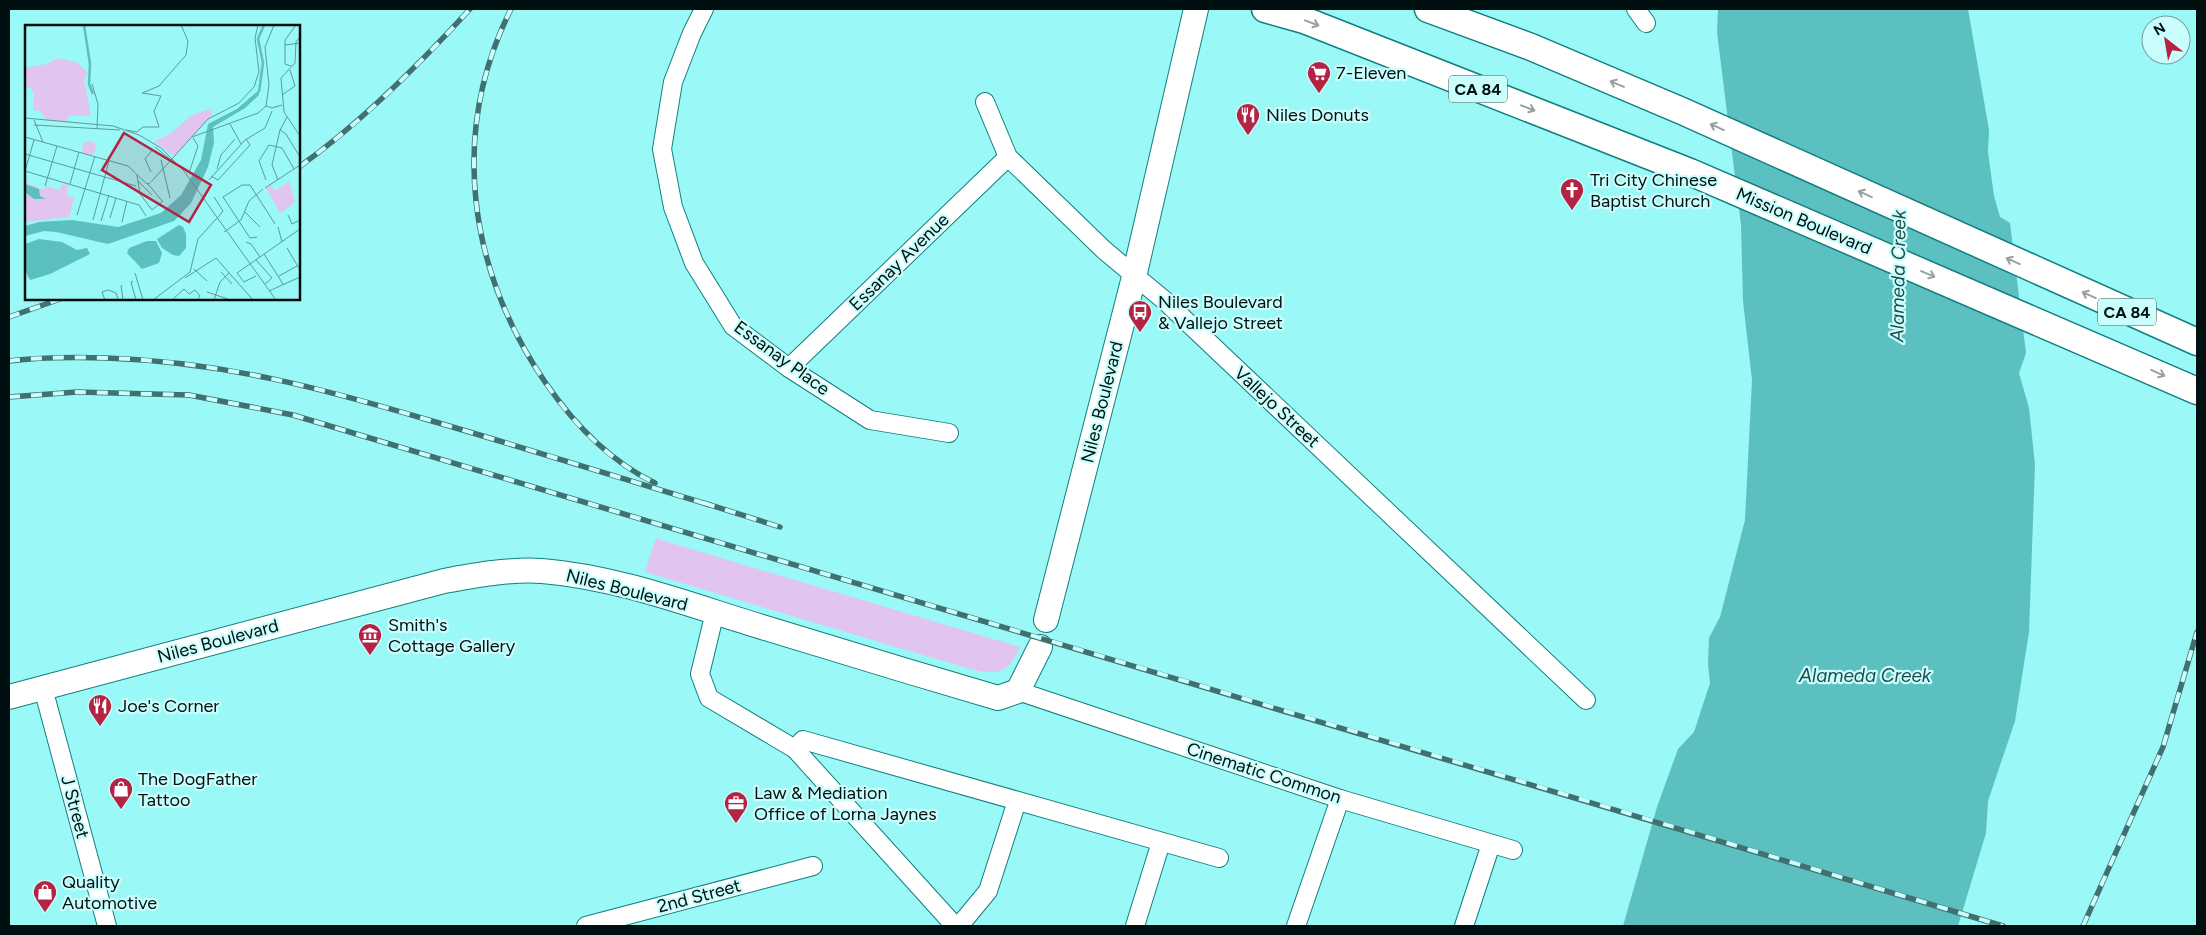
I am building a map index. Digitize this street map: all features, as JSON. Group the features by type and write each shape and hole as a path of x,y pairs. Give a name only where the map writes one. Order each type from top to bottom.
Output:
{"main road":[{"name":"Niles Boulevard","path":"1046,620 1134,277 1196,9"},
{"name":"Mission Boulevard","path":"1265,9 1304,20 1690,172 2055,328 2197,391"},
{"name":"CA 84","path":"1428,9 1531,47 1682,111 2057,281 2197,342"},
{"name":"Niles Boulevard","path":"9,697 444,580 477,574 541,571 580,576 641,590 998,698 1018,691"},
{"path":"1018,691 1040,647"}],"street":[{"name":"Essanay Place","path":"704,9 692,33 673,82 662,149 673,207 694,263 733,326 790,368 870,420 949,433"},
{"name":"Vallejo Street","path":"985,102 1008,157 1104,250 1134,277 1164,300 1586,700"},
{"name":"Essanay Avenue","path":"790,368 1008,157"},
{"path":"715,612 700,674 709,698 795,749 955,926"},
{"name":"J Street","path":"43,688 107,926"},
{"name":"Cinematic Common","path":"1018,691 1340,799 1513,850"},
{"path":"795,749 804,740 1219,858"},
{"path":"1296,926 1340,799"},
{"path":"960,926 988,891 1017,801"},
{"path":"1135,926 1161,842"},
{"path":"1464,926 1490,844"},
{"name":"2nd Street","path":"586,926 813,866"}],"shaded area":[{"path":"656,538 1020,647 1016,656 1001,670 988,672 970,669 645,572"}],"water":[{"name":"Alameda Creek","path":"1718,9 1968,9 1989,130 1988,152 1994,196 2000,217 2010,223 2026,353 2019,373 2029,408 2035,465 2029,632 2015,721 1988,801 1986,833 1958,926 1623,926 1657,807 1678,749 1694,732 1710,683 1708,664 1709,638 1720,617 1745,520 1752,380 1743,301 1741,225 1717,32"}],"railway":[{"path":"300,166 345,131 389,92 470,9"},
{"path":"511,9 492,56 479,104 474,152 476,200 484,247 498,293 519,339 545,382 580,427 594,440 622,464 655,483"},
{"path":"9,317 57,300"},
{"path":"9,361 70,357 107,358 191,365 271,379 391,409 710,505"},
{"path":"9,397 77,392 189,395 293,415 2003,926"},
{"path":"704,503 780,527"},
{"path":"2083,926 2163,747 2197,632"}],"place":[{"name":"7-Eleven","path":"1319,94"},
{"name":"Niles Donuts","path":"1248,136"},
{"name":"Tri City Chinese Baptist Church","path":"1572,211"},
{"name":"Niles Boulevard & Vallejo Street","path":"1140,333"},
{"name":"Smith's Cottage Gallery","path":"370,656"},
{"name":"Joe's Corner","path":"100,727"},
{"name":"The DogFather Tattoo","path":"121,810"},
{"name":"Law & Mediation Office of Lorna Jaynes","path":"736,824"},
{"name":"Quality Automotive","path":"45,913"}]}
